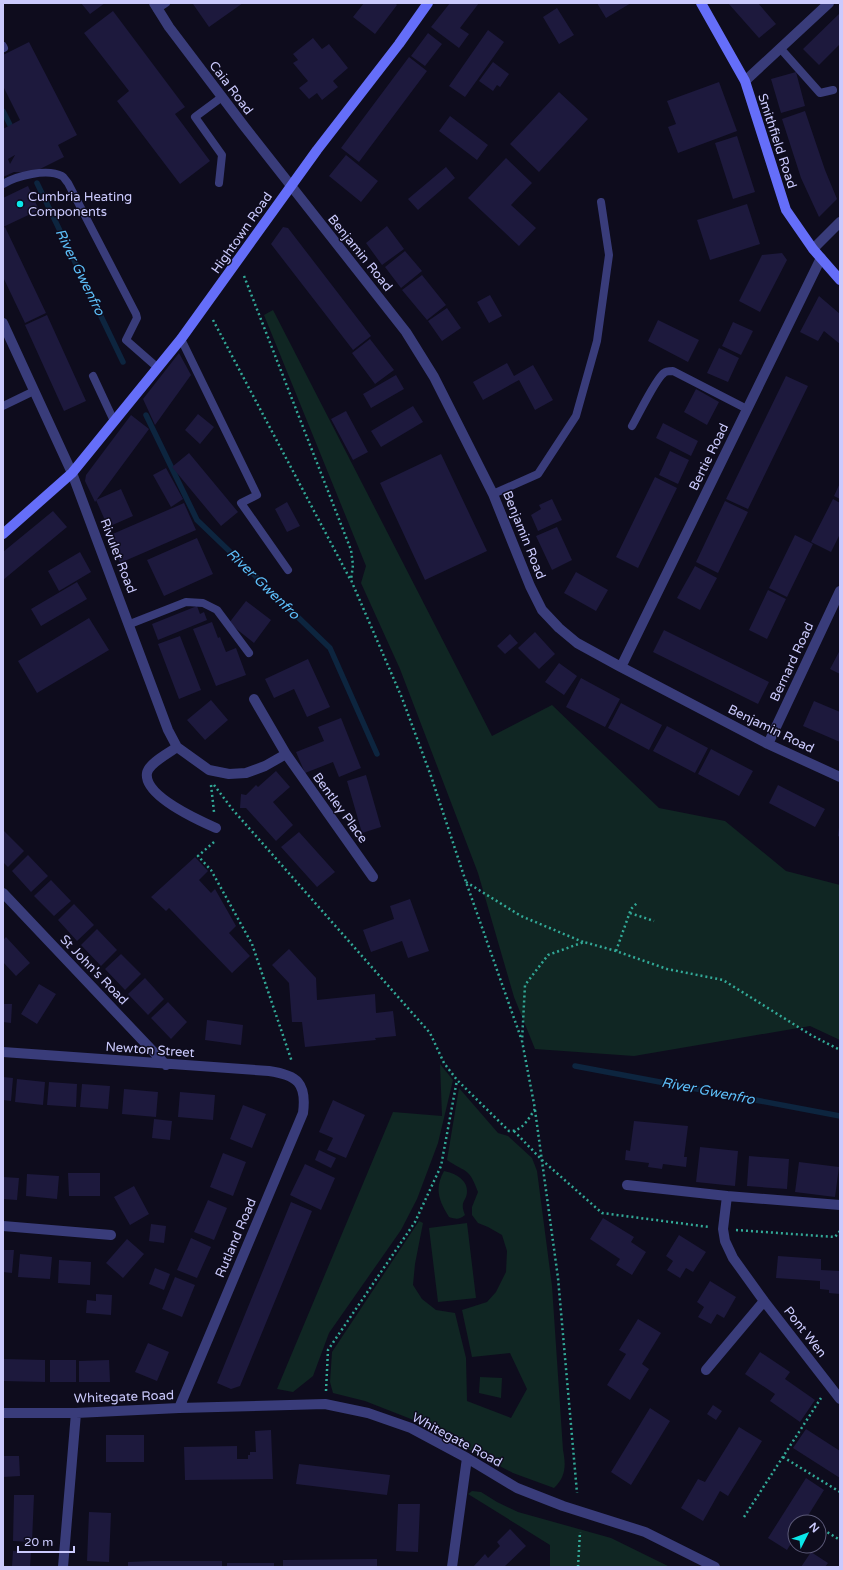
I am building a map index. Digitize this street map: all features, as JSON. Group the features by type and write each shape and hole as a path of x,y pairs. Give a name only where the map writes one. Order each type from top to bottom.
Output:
{"street":[{"name":"Hightown Road","path":"3,534 72,473 158,368 238,261 291,186 399,44 428,3"},
{"name":"Smithfield Road","path":"701,3 744,81 786,210 813,249 840,280"},
{"path":"744,81 829,3"},
{"name":"Caia Road","path":"156,6 169,27 291,186"},
{"name":"Benjamin Road","path":"291,186 406,332 434,377 493,494 530,586 542,610 559,628 577,642 621,667 768,744 840,777"},
{"path":"813,249 840,222"},
{"name":"Bertie Road","path":"621,667 821,258"},
{"name":"Rivulet Road","path":"3,323 72,473 130,624 168,730 177,747 209,770 229,774 246,773 265,766 286,754"},
{"name":"Bernard Road","path":"768,744 840,591"},
{"name":"Bentley Place","path":"254,699 286,754 374,877"},
{"path":"177,747 151,765 147,773 149,782 156,792 174,808 216,828"},
{"name":"St John's Road","path":"3,893 166,1064"},
{"name":"Newton Street","path":"3,1052 269,1071 283,1073 295,1078"},
{"name":"Rutland Road","path":"179,1408 303,1113 303,1088 295,1078"},
{"path":"627,1185 728,1196 840,1205"},
{"path":"723,1229 728,1196"},
{"path":"3,1226 111,1234"},
{"name":"Pont Wen","path":"723,1229 725,1241 733,1258 764,1301 840,1399"},
{"path":"706,1370 764,1301"},
{"name":"Whitegate Road","path":"3,1413 325,1404 368,1413 411,1428 467,1458 517,1488 563,1506 645,1532 715,1567"},
{"path":"64,1567 76,1412"},
{"path":"452,1567 467,1458"}],"lane":[{"path":"156,6 166,3"},
{"path":"780,48 820,94 833,90"},
{"path":"219,183 222,155 195,117 222,97"},
{"path":"3,184 30,174 53,174 62,176 68,183 136,314 137,318 126,340 158,368"},
{"path":"493,494 538,474 576,416 597,341 609,255 601,202"},
{"path":"181,339 257,495 241,503 288,570"},
{"path":"632,426 658,379 668,371 673,371 747,409"},
{"path":"93,376 114,421"},
{"path":"3,406 34,391"},
{"path":"130,624 186,602 203,603 217,610 249,653"}],"path":[{"path":"238,261 351,550 353,565 351,580"},
{"path":"205,306 351,580 402,698 431,776 466,882 522,1041 535,1109 558,1278 577,1493"},
{"path":"295,1078 291,1058 252,944 211,870 198,856 216,840 211,782 233,810 430,1032 444,1063 457,1080 502,1126 509,1131 514,1131 542,1160 602,1213 723,1229 835,1237 840,1231"},
{"path":"466,882 521,916 584,942 616,951 667,969 723,980 811,1035 840,1050"},
{"path":"616,951 633,905 638,902"},
{"path":"630,914 654,921"},
{"path":"522,1041 525,985 548,955 584,942"},
{"path":"325,1404 328,1350 415,1222 441,1166 457,1080"},
{"path":"514,1131 525,1123 535,1109"},
{"path":"744,1517 830,1385"},
{"path":"783,1457 840,1492"},
{"path":"578,1566 580,1532"},
{"path":"827,1532 840,1540"}],"green space":[{"path":"273,310 492,736 552,705 659,808 725,821 786,871 840,885 840,1040 810,1026 634,1056 535,1049 514,997 478,873 400,669 361,583 366,566 264,315"},
{"path":"440,1064 453,1080 438,1143 417,1199 401,1230 329,1333 313,1376 293,1392 277,1389 393,1112 442,1116"},
{"path":"459,1088 498,1133 508,1136 532,1158 537,1171 552,1286 565,1461 561,1480 554,1488 513,1473 411,1419 365,1401 333,1393 330,1382 332,1352 419,1221 423,1223 415,1264 413,1285 422,1299 436,1310 455,1313 466,1358 467,1401 511,1418 527,1389 510,1353 472,1357 462,1310 487,1302 496,1292 506,1272 507,1251 502,1235 478,1223 472,1215 472,1207 478,1192 472,1178 469,1174 447,1160"},
{"path":"444,1171 459,1177 465,1183 467,1195 463,1204 465,1215 463,1217 456,1219 449,1217 440,1200 439,1184"},
{"path":"467,1223 476,1298 438,1302 429,1228"},
{"path":"480,1377 502,1378 501,1398 479,1393"},
{"path":"472,1491 481,1492 518,1512 611,1538 670,1567 550,1567 550,1545 468,1494"}],"building":[{"path":"81,3 105,3 90,14"},
{"path":"243,3 209,27 193,4"},
{"path":"364,3 395,3 397,5 375,34 353,17"},
{"path":"450,3 479,3 460,28 469,34 459,48 431,27"},
{"path":"597,3 631,3 606,18"},
{"path":"728,3 758,3 776,24 759,38"},
{"path":"557,8 574,35 559,44 543,17"},
{"path":"113,11 185,107 175,114 210,161 180,184 117,101 129,91 84,33"},
{"path":"840,13 840,44 819,65 803,49"},
{"path":"488,30 504,42 465,97 449,86"},
{"path":"428,33 442,44 425,66 411,56"},
{"path":"313,38 322,49 329,44 348,68 333,81 338,87 322,100 317,93 309,99 299,88 308,81 293,63 298,60 293,54"},
{"path":"29,42 77,135 58,145 64,157 32,173 14,172 3,177 3,129 20,120 3,86 3,55","holes":["15,155 10,164 8,159"]},
{"path":"409,57 427,71 359,162 341,148"},
{"path":"493,62 509,74 500,87 497,85 493,91 479,81"},
{"path":"796,72 805,106 781,113 771,79"},
{"path":"719,82 737,131 678,153 668,127 676,124 667,101"},
{"path":"559,92 588,119 539,172 510,144"},
{"path":"805,111 825,170 837,199 819,217 801,178 782,119"},
{"path":"450,116 488,145 477,160 439,131"},
{"path":"737,136 755,192 733,199 715,143"},
{"path":"346,155 378,181 361,202 329,176"},
{"path":"506,158 532,183 511,205 536,228 519,246 468,198"},
{"path":"446,167 455,178 418,210 408,199"},
{"name":"Cumbria Heating Components","path":"28,186 39,210 3,227 3,198"},
{"path":"747,204 760,244 710,260 697,220"},
{"path":"387,226 404,249 382,265 366,243"},
{"path":"5,227 46,313 25,323 3,277 3,228"},
{"path":"283,227 288,228 371,336 353,350 271,244"},
{"path":"405,251 422,271 401,288 385,267"},
{"path":"782,253 787,260 760,312 739,301 762,255"},
{"path":"422,275 446,305 427,320 402,290"},
{"path":"490,295 502,316 489,323 477,302"},
{"path":"819,296 840,314 840,344 824,331 818,341 800,332"},
{"path":"447,308 461,328 442,341 428,321"},
{"path":"47,315 86,401 64,411 25,325"},
{"path":"658,320 699,340 688,362 648,341"},
{"path":"733,322 753,331 741,355 722,346"},
{"path":"370,339 394,370 375,384 352,353"},
{"path":"719,348 739,358 728,382 707,373"},
{"path":"179,353 191,375 155,425 143,399"},
{"path":"507,363 514,376 533,365 553,400 535,410 519,380 483,400 473,382"},
{"path":"396,375 404,389 371,408 363,394"},
{"path":"786,376 808,386 748,509 726,499"},
{"path":"696,389 719,402 707,425 684,412"},
{"path":"413,406 423,422 381,447 371,431"},
{"path":"346,411 368,452 353,460 331,419"},
{"path":"198,414 214,427 200,444 185,430"},
{"path":"131,415 149,429 95,502 85,481 86,475"},
{"path":"663,423 698,441 691,456 656,438"},
{"path":"670,451 689,460 678,484 659,475"},
{"path":"189,453 238,512 221,526 172,467"},
{"path":"441,454 487,551 425,580 380,483"},
{"path":"166,468 183,499 171,507 153,475"},
{"path":"655,477 677,488 638,568 616,557"},
{"path":"840,483 840,499 834,496"},
{"path":"121,489 133,516 108,527 96,500"},
{"path":"552,499 562,520 538,531 531,515 541,509 539,505"},
{"path":"833,499 840,503 840,534 831,552 811,542"},
{"path":"725,501 748,512 718,573 696,562"},
{"path":"287,502 300,526 287,532 275,509"},
{"path":"184,503 196,530 120,563 108,536"},
{"path":"53,511 67,527 3,580 3,552"},
{"path":"557,527 572,560 552,570 536,536"},
{"path":"795,535 813,544 787,597 769,588"},
{"path":"197,538 213,574 164,596 147,560"},
{"path":"80,552 91,572 59,591 48,571"},
{"path":"695,566 717,578 700,610 677,598"},
{"path":"576,572 608,590 596,611 564,593"},
{"path":"77,582 87,599 41,626 31,609"},
{"path":"768,590 786,599 767,639 749,630"},
{"path":"246,601 271,620 254,643 229,623"},
{"path":"197,606 200,614 204,612 207,620 158,640 152,624"},
{"path":"89,618 109,650 37,693 18,661"},
{"path":"212,622 218,638 220,637 226,652 236,648 246,675 216,686 193,629"},
{"path":"664,630 769,682 758,704 653,652"},
{"path":"535,632 555,654 539,669 518,648"},
{"path":"510,634 518,643 505,654 497,646"},
{"path":"180,636 201,690 179,699 158,644"},
{"path":"840,650 840,674 830,669"},
{"path":"308,659 330,707 307,717 294,689 274,698 265,679"},
{"path":"559,663 577,676 564,695 545,682"},
{"path":"581,678 620,699 605,727 566,707"},
{"path":"211,700 228,720 205,740 187,720"},
{"path":"814,701 840,712 840,742 803,726"},
{"path":"621,703 662,725 649,750 608,728"},
{"path":"341,718 361,768 339,777 333,762 305,773 296,752 324,741 318,727"},
{"path":"667,726 708,748 695,773 653,751"},
{"path":"711,749 753,771 739,796 698,774"},
{"path":"276,771 290,787 273,802 293,825 276,841 246,808 240,808 241,794 246,795 256,785 258,787"},
{"path":"366,775 381,827 362,833 347,781"},
{"path":"778,785 825,809 815,827 769,803"},
{"path":"840,827 840,837 838,836"},
{"path":"4,831 24,851 8,867 3,862"},
{"path":"299,832 335,872 317,887 281,847"},
{"path":"28,855 48,876 31,892 12,871"},
{"path":"195,857 208,871 199,880 211,893 215,889 236,926 229,933 250,956 232,973 169,908 166,911 151,897"},
{"path":"51,880 71,901 54,916 34,896"},
{"path":"410,899 429,951 408,958 402,941 371,952 363,930 394,919 390,906"},
{"path":"74,904 94,925 77,941 58,920"},
{"path":"97,929 117,950 101,966 81,945"},
{"path":"6,937 30,963 16,976 3,962 3,940"},
{"path":"289,949 316,978 317,1000 375,994 376,1013 393,1011 396,1036 375,1038 376,1040 305,1047 302,1022 292,1022 289,983 272,965"},
{"path":"121,954 141,974 125,990 105,969"},
{"path":"145,978 164,999 148,1015 128,994"},
{"path":"39,984 56,994 37,1024 21,1014"},
{"path":"168,1002 187,1022 171,1039 151,1018"},
{"path":"3,1004 12,1004 11,1023 3,1022"},
{"path":"207,1020 243,1025 241,1045 205,1040"},
{"path":"3,1077 13,1078 11,1101 3,1100"},
{"path":"17,1079 45,1082 43,1105 15,1102"},
{"path":"49,1082 77,1084 76,1107 47,1105"},
{"path":"82,1084 110,1086 108,1109 80,1107"},
{"path":"124,1089 158,1092 156,1117 122,1114"},
{"path":"180,1092 215,1095 213,1120 178,1117"},
{"path":"333,1100 365,1115 346,1158 327,1150 333,1138 319,1132"},
{"path":"243,1105 266,1114 252,1148 230,1139"},
{"path":"154,1119 172,1121 170,1140 152,1138"},
{"path":"634,1121 688,1126 684,1157 687,1157 686,1167 663,1164 662,1169 648,1167 649,1163 625,1160 626,1150 630,1151"},
{"path":"700,1147 738,1151 735,1186 696,1182"},
{"path":"319,1150 336,1158 331,1168 315,1160"},
{"path":"223,1153 246,1162 233,1196 210,1187"},
{"path":"749,1156 789,1159 787,1189 747,1186"},
{"path":"799,1162 839,1167 835,1197 795,1192"},
{"path":"305,1164 335,1178 321,1210 290,1195"},
{"path":"68,1173 100,1173 100,1196 69,1196"},
{"path":"27,1174 59,1176 57,1199 26,1196"},
{"path":"3,1177 19,1178 17,1200 3,1199"},
{"path":"134,1186 149,1214 130,1225 114,1197"},
{"path":"208,1200 227,1208 214,1240 194,1232"},
{"path":"291,1202 312,1211 240,1386 231,1389 217,1383"},
{"path":"603,1218 634,1237 631,1242 646,1252 632,1275 616,1265 620,1259 590,1239"},
{"path":"151,1224 166,1226 164,1243 149,1241"},
{"path":"679,1235 706,1252 693,1272 686,1268 680,1278 667,1270 673,1261 666,1256"},
{"path":"191,1238 211,1247 197,1278 177,1270"},
{"path":"127,1239 144,1254 123,1278 106,1263"},
{"path":"3,1250 14,1250 12,1273 3,1272"},
{"path":"20,1254 52,1257 50,1279 18,1277"},
{"path":"778,1256 821,1259 821,1270 840,1271 840,1294 829,1293 829,1290 820,1289 820,1281 776,1278"},
{"path":"59,1260 91,1262 90,1285 58,1283"},
{"path":"155,1268 170,1274 164,1290 149,1284"},
{"path":"175,1277 195,1285 182,1317 162,1309"},
{"path":"710,1281 736,1297 724,1318 717,1314 711,1324 698,1317 704,1307 697,1302"},
{"path":"96,1294 112,1295 111,1315 86,1313 87,1300 96,1301"},
{"path":"638,1319 661,1333 642,1364 649,1369 630,1400 607,1385 626,1354 619,1350"},
{"path":"148,1343 169,1352 157,1381 135,1372"},
{"path":"760,1352 790,1372 785,1379 815,1400 800,1422 770,1401 775,1394 745,1374"},
{"path":"3,1359 45,1360 45,1382 3,1381"},
{"path":"50,1360 76,1360 76,1382 50,1382"},
{"path":"109,1360 110,1382 79,1382 79,1361"},
{"path":"713,1405 722,1411 716,1420 707,1414"},
{"path":"650,1408 670,1421 631,1485 611,1472"},
{"path":"739,1427 762,1441 728,1496 720,1491 703,1521 681,1508 698,1479 705,1482"},
{"path":"806,1429 840,1451 840,1478 793,1448"},
{"path":"271,1430 273,1479 185,1480 184,1447 237,1446 237,1459 248,1459 250,1452 256,1452 255,1431"},
{"path":"106,1435 144,1435 144,1462 106,1462"},
{"path":"3,1456 19,1456 20,1476 3,1477"},
{"path":"299,1464 390,1475 387,1495 296,1484"},
{"path":"806,1478 824,1490 809,1514 787,1514 787,1550 768,1538"},
{"path":"14,1495 34,1495 32,1542 13,1541"},
{"path":"398,1504 420,1504 418,1552 396,1551"},
{"path":"89,1512 111,1513 109,1562 87,1561"},
{"path":"510,1529 526,1546 504,1567 473,1567 485,1554 488,1558 500,1546 497,1542"},
{"path":"13,1551 31,1552 30,1567 12,1567"},
{"path":"810,1554 814,1554 828,1563 825,1567 801,1567"},
{"path":"377,1559 377,1567 283,1567 283,1560"},
{"path":"222,1561 222,1567 128,1567 128,1562"},
{"path":"227,1563 274,1563 274,1567 227,1567"}],"waterway":[{"name":"River Gwenfro","path":"3,111 10,125"},
{"name":"River Gwenfro","path":"37,183 123,362"},
{"name":"River Gwenfro","path":"146,415 197,520 330,648 377,754"},
{"name":"River Gwenfro","path":"575,1066 840,1116"}],"place":[{"name":"Cumbria Heating Components","path":"20,204"}]}
